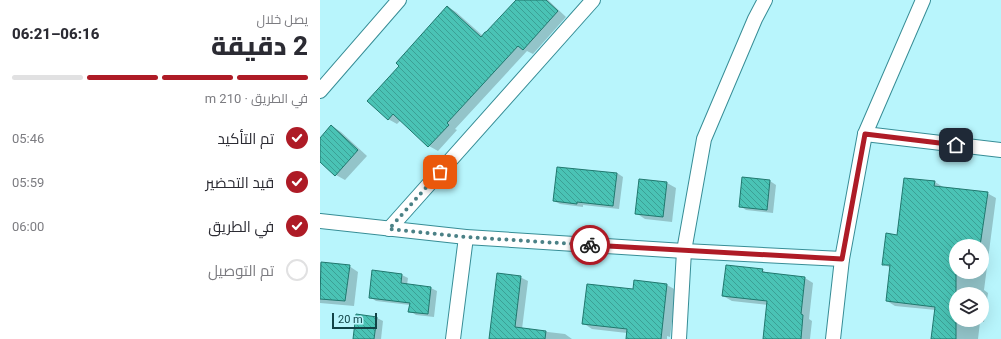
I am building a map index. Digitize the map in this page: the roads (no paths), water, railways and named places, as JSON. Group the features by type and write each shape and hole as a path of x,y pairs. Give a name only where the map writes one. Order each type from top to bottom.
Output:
{"street":[{"path":"320,91 399,0"},
{"path":"389,229 593,0"},
{"path":"679,339 684,251 704,139 755,19 765,0"},
{"path":"833,339 842,259 865,134 923,0"},
{"path":"865,134 1001,150"},
{"path":"320,221 466,237 684,251 842,259"},
{"path":"453,339 466,237"}]}
